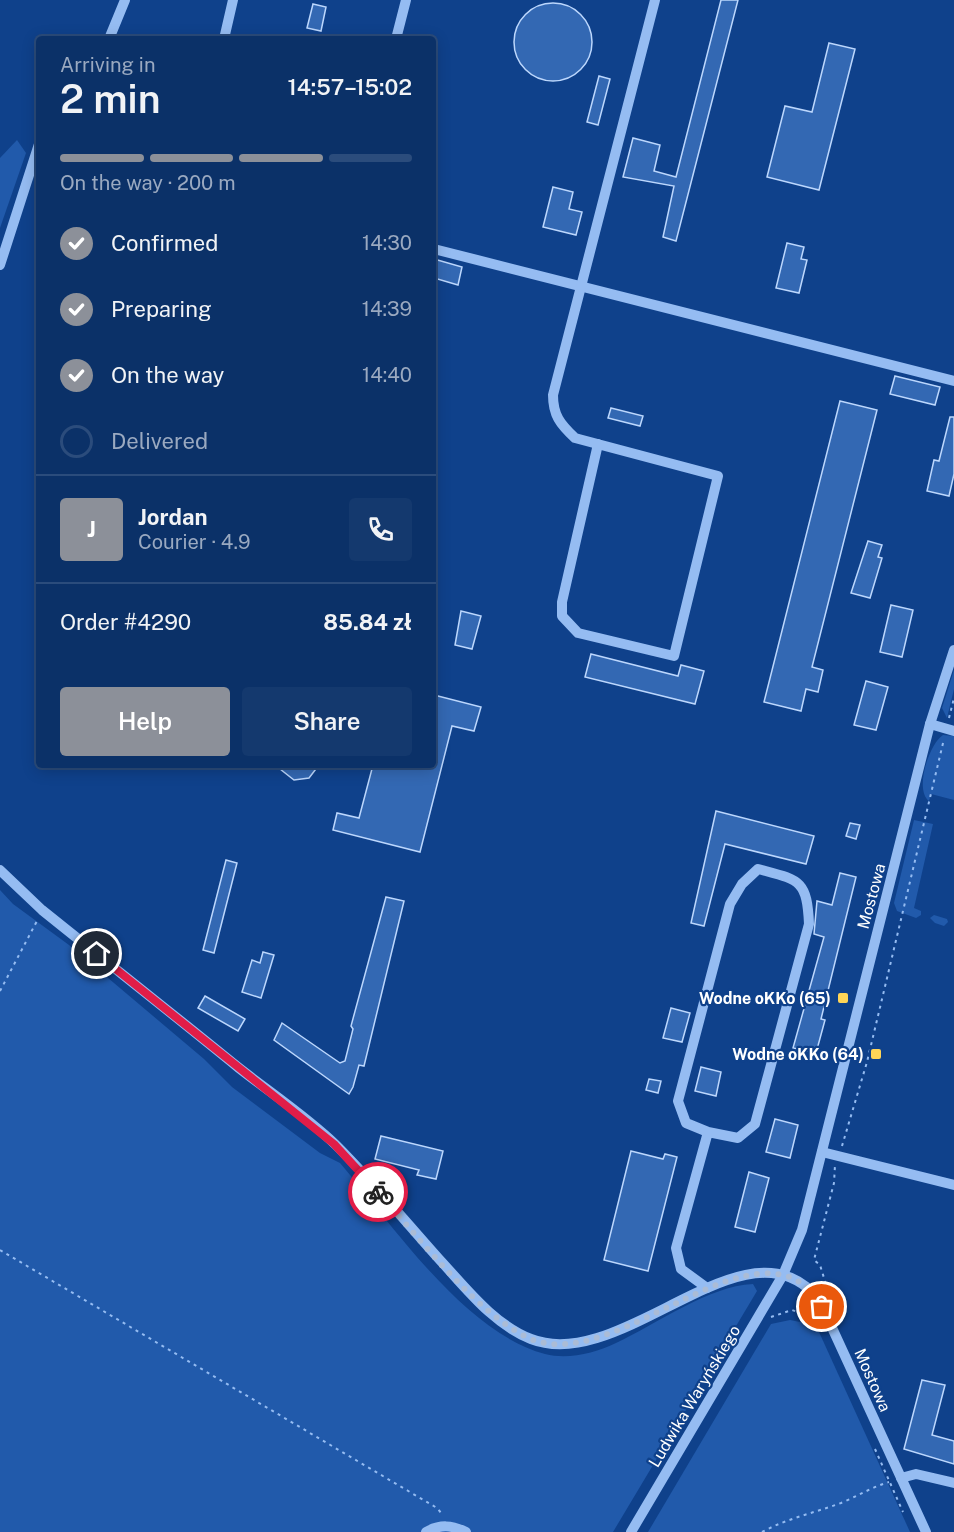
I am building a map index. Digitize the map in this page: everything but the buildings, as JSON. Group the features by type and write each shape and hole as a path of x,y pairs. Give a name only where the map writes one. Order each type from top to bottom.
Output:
{"street":[{"path":"110,36 125,0"},
{"path":"225,36 233,0"},
{"path":"397,36 406,0"},
{"path":"598,444 562,602 562,616 578,633 674,656 718,476 598,444 575,438 561,424 553,411 553,394 655,0"},
{"path":"0,265 36,153"},
{"path":"436,250 954,381"},
{"name":"Mostowa","path":"926,1532 815,1295 783,1275 802,1230 930,724 954,650"},
{"path":"930,724 950,730"},
{"path":"758,869 795,879 808,897 809,924 755,1124 738,1138 708,1132 686,1123 678,1101 730,904 742,884 758,869"},
{"path":"0,870 42,910 334,1144 486,1311 532,1339 558,1343 598,1337 656,1315 725,1279 750,1273 783,1275"},
{"path":"707,1288 681,1269 675,1248 708,1132"},
{"path":"822,1152 954,1185"},
{"name":"Ludwika Waryńskiego","path":"631,1532 783,1275"},
{"path":"901,1478 916,1474 954,1483"},
{"path":"426,1532 452,1525 466,1532"}],"path":[{"path":"814,1260 834,1183 837,1156 848,1132 867,1062 900,920 950,730 954,698"},
{"path":"0,991 42,910"},
{"path":"0,1250 437,1508 452,1525"},
{"path":"878,1459 908,1522"},
{"path":"762,1532 785,1519 842,1502 889,1482"}],"shaded area":[{"path":"17,140 26,153 0,228 0,158"},
{"path":"954,670 954,689 947,718 942,708"},
{"path":"943,735 954,736 954,800 931,794 929,801 923,787 925,767 933,748"},
{"path":"914,820 933,824 914,908 921,911 921,915 916,918 897,911 894,903"},
{"path":"0,890 13,904 69,945 204,1059 232,1087 320,1153 340,1163 432,1274 487,1324 515,1342 554,1356 572,1356 599,1350 718,1291 753,1284 757,1291 613,1532 0,1532"},
{"path":"934,915 947,919 948,922 944,926 935,923 930,918"},
{"path":"790,1320 805,1323 819,1332 910,1532 648,1532 771,1324"}],"way so far":[{"path":"378,1192 486,1311 532,1339 558,1343 598,1337 656,1315 725,1279 750,1273 783,1275 803,1285 815,1295 822,1307"}],"place":[{"name":"Wodne oKKo (65)","path":"843,998"},
{"name":"Wodne oKKo (64)","path":"876,1054"}],"route":[{"path":"97,954 334,1144 378,1192"}]}
